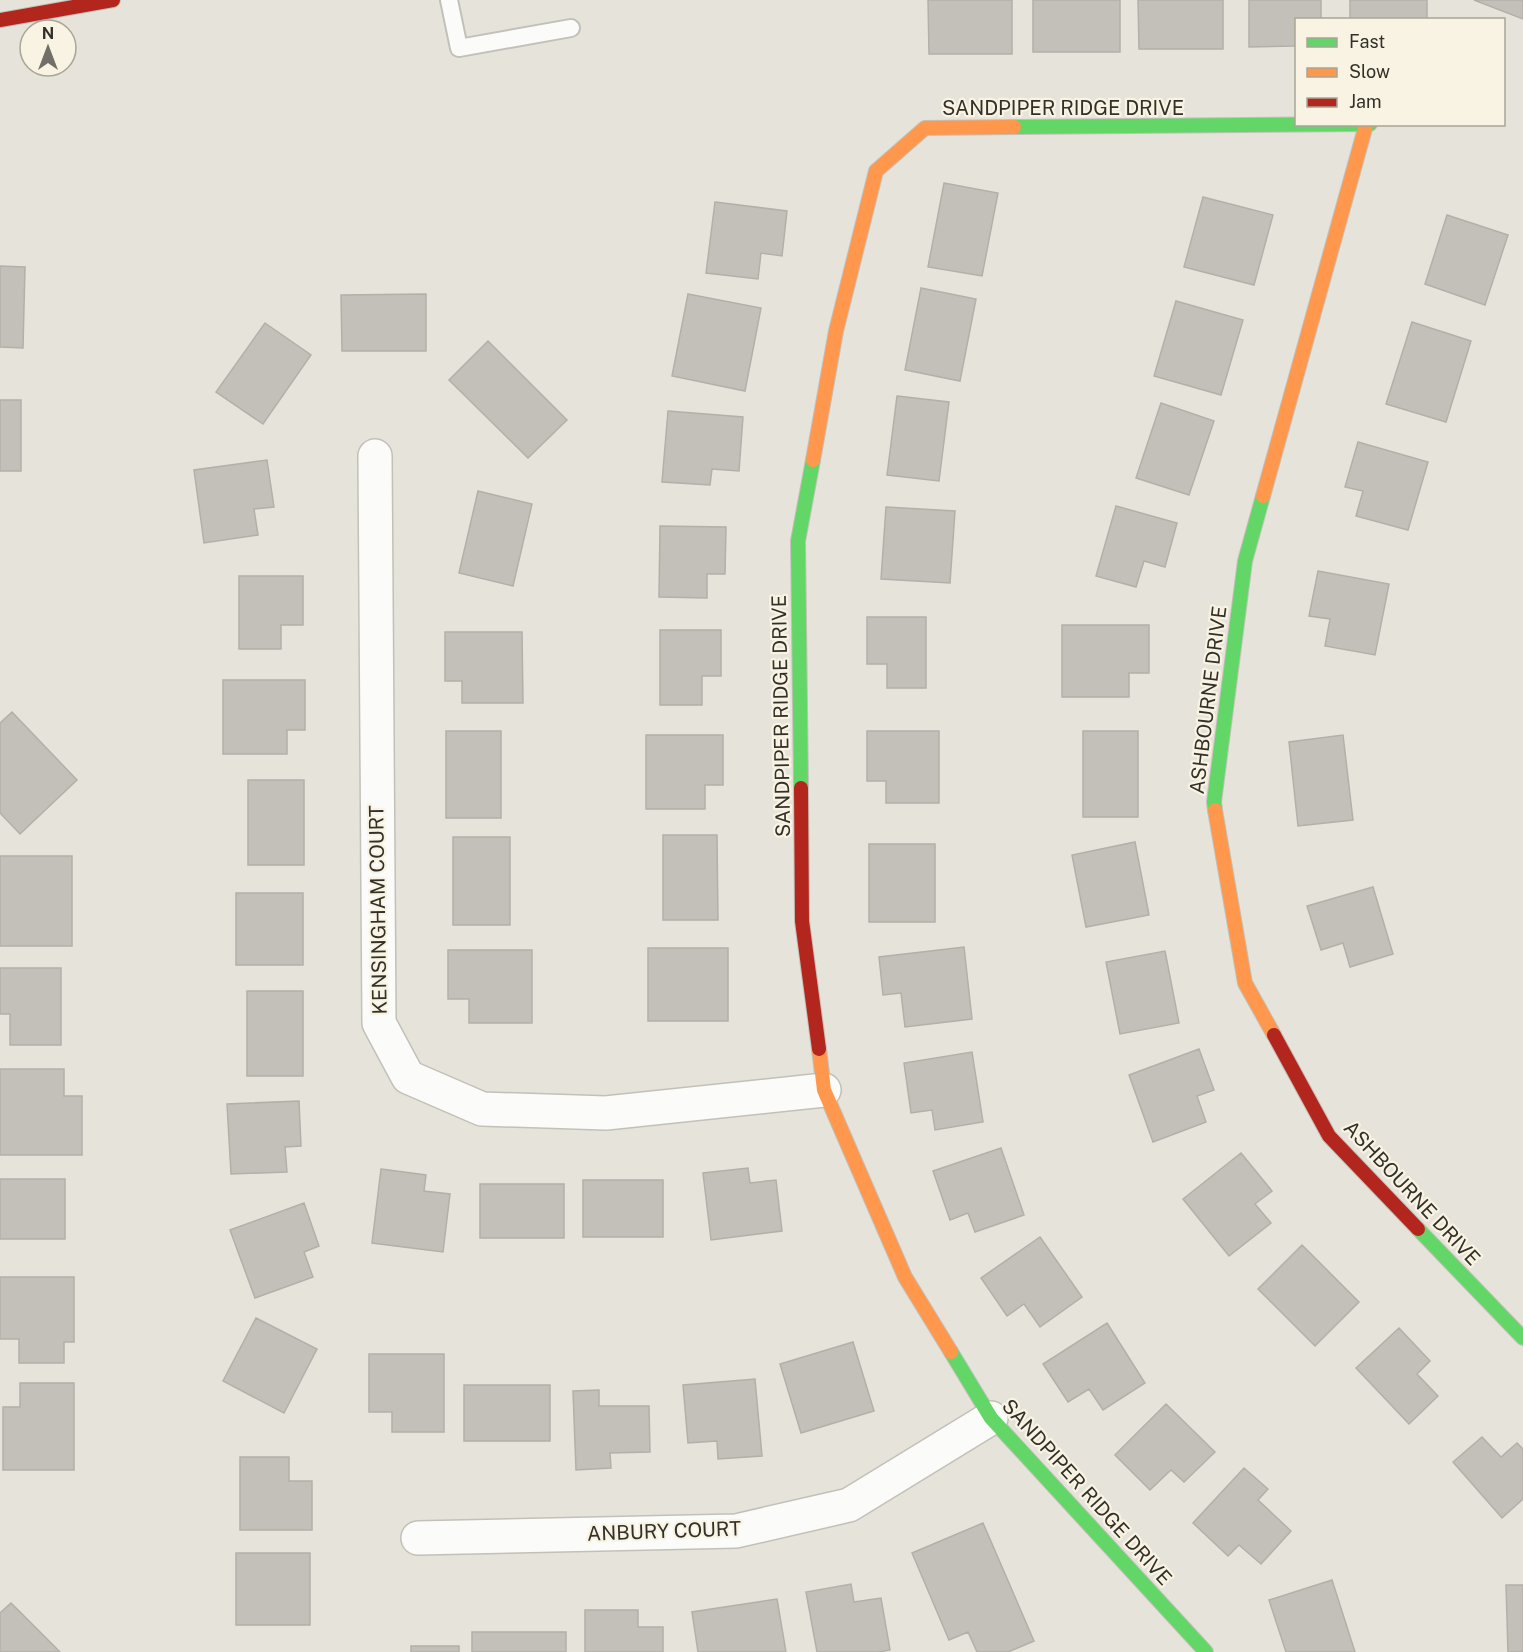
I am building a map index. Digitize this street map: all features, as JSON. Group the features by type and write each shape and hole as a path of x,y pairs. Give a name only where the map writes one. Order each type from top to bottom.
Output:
{"main road":[{"path":"0,20 113,0"},
{"name":"SANDPIPER RIDGE DRIVE","path":"1206,1652 991,1418 905,1277 824,1090 802,921 798,541 836,331 876,171 925,128 1295,125"},
{"name":"ASHBOURNE DRIVE","path":"1368,126 1245,561 1214,802 1245,983 1329,1136 1523,1338"}],"street":[{"name":"KENSINGHAM COURT","path":"375,456 379,1023 408,1077 482,1109 606,1113 824,1090"},
{"name":"ANBURY COURT","path":"418,1538 736,1531 849,1505 991,1418"}],"lane":[{"path":"449,0 459,48 571,28"}],"building":[{"path":"928,0 1012,0 1012,54 929,54"},
{"path":"1033,0 1120,0 1120,52 1033,52"},
{"path":"1138,0 1223,0 1223,49 1139,49"},
{"path":"1249,0 1321,0 1321,18 1295,18 1295,46 1249,47"},
{"path":"1350,0 1427,0 1427,18 1350,18"},
{"path":"1474,0 1523,0 1523,19"},
{"path":"944,183 998,193 982,276 928,267"},
{"path":"1203,197 1273,215 1254,285 1184,267"},
{"path":"715,202 787,211 782,256 761,253 758,279 706,273"},
{"path":"1447,215 1508,235 1485,305 1425,284"},
{"path":"0,266 25,267 23,348 0,347"},
{"path":"921,288 976,299 960,381 905,370"},
{"path":"426,294 426,351 342,351 341,295"},
{"path":"688,294 761,308 745,391 672,376"},
{"path":"1176,301 1243,320 1221,395 1154,376"},
{"path":"1412,322 1471,341 1446,422 1386,404"},
{"path":"265,323 311,355 263,424 216,392"},
{"path":"488,341 567,420 528,458 449,380"},
{"path":"897,396 949,402 939,481 887,475"},
{"path":"0,400 21,400 21,471 0,471"},
{"path":"1161,403 1214,421 1189,495 1136,478"},
{"path":"668,411 743,417 739,471 712,469 710,485 662,482"},
{"path":"1358,442 1428,462 1408,530 1356,516 1363,491 1345,487"},
{"path":"267,460 274,507 254,509 258,535 204,543 194,470"},
{"path":"478,491 532,504 513,586 459,573"},
{"path":"1116,506 1177,523 1165,567 1144,561 1136,587 1096,576"},
{"path":"886,507 955,511 950,583 881,579"},
{"path":"660,526 726,527 725,574 707,574 707,598 659,597"},
{"path":"1318,571 1389,584 1375,655 1325,646 1330,619 1309,616"},
{"path":"239,576 303,576 303,625 281,625 281,649 239,649"},
{"path":"867,617 926,617 926,688 887,688 887,664 867,664"},
{"path":"1062,625 1149,625 1149,673 1129,673 1129,697 1062,697"},
{"path":"660,630 721,630 721,676 702,676 702,705 660,705"},
{"path":"445,632 522,632 523,703 462,703 462,681 445,681"},
{"path":"223,680 305,680 305,730 287,730 287,754 223,754"},
{"path":"12,712 77,780 20,834 0,813 0,723"},
{"path":"446,731 501,731 501,818 446,818"},
{"path":"867,731 939,731 939,803 886,803 886,781 867,781"},
{"path":"1083,731 1138,731 1138,817 1083,817"},
{"path":"646,735 723,735 723,785 705,785 705,809 646,809"},
{"path":"1343,735 1353,820 1298,826 1289,742"},
{"path":"248,780 304,780 304,865 248,865"},
{"path":"663,835 717,835 718,920 663,920"},
{"path":"453,837 510,837 510,925 453,925"},
{"path":"1135,842 1149,915 1086,927 1072,855"},
{"path":"869,844 935,844 935,922 869,922"},
{"path":"0,856 72,856 72,946 0,946"},
{"path":"1373,887 1393,954 1350,967 1343,943 1321,950 1307,906"},
{"path":"236,893 303,893 303,965 236,965"},
{"path":"964,947 972,1019 905,1027 901,993 883,995 879,957"},
{"path":"648,948 728,948 728,1021 648,1021"},
{"path":"448,950 532,950 532,1023 469,1023 469,999 448,999"},
{"path":"1165,951 1179,1023 1120,1034 1106,962"},
{"path":"0,968 61,968 61,1045 10,1045 10,1014 0,1014"},
{"path":"247,991 303,991 303,1076 247,1076"},
{"path":"1199,1049 1214,1090 1197,1096 1206,1122 1153,1142 1129,1075"},
{"path":"972,1052 983,1122 935,1130 932,1110 911,1113 904,1063"},
{"path":"0,1069 64,1069 64,1096 82,1096 82,1155 0,1155"},
{"path":"299,1101 301,1146 285,1147 287,1172 231,1174 227,1104"},
{"path":"1001,1148 1024,1215 975,1232 968,1213 950,1220 933,1171"},
{"path":"1241,1153 1272,1191 1255,1204 1271,1223 1229,1256 1183,1199"},
{"path":"748,1168 750,1183 776,1180 782,1231 711,1240 703,1173"},
{"path":"381,1169 426,1175 424,1191 450,1194 443,1252 372,1243"},
{"path":"0,1179 65,1179 65,1239 0,1239"},
{"path":"583,1180 663,1180 663,1237 583,1237"},
{"path":"480,1184 564,1184 564,1238 480,1238"},
{"path":"304,1203 319,1246 304,1252 313,1277 255,1298 230,1230"},
{"path":"1040,1237 1082,1297 1040,1327 1024,1304 1007,1316 981,1278"},
{"path":"1302,1245 1359,1302 1315,1346 1258,1289"},
{"path":"0,1277 74,1277 74,1342 64,1342 64,1363 19,1363 19,1339 0,1339"},
{"path":"256,1318 317,1349 284,1413 223,1381"},
{"path":"1107,1323 1145,1383 1103,1410 1089,1389 1068,1402 1043,1364"},
{"path":"1399,1328 1430,1361 1417,1374 1438,1396 1409,1424 1356,1368"},
{"path":"853,1342 874,1411 801,1433 780,1364"},
{"path":"369,1354 444,1354 444,1432 392,1432 392,1412 369,1412"},
{"path":"755,1379 762,1456 718,1459 717,1441 688,1443 683,1385"},
{"path":"20,1383 74,1383 74,1470 3,1470 3,1407 20,1407"},
{"path":"464,1385 550,1385 550,1441 464,1441"},
{"path":"599,1390 599,1406 649,1406 650,1452 610,1453 611,1468 576,1470 573,1391"},
{"path":"1166,1404 1215,1452 1184,1482 1171,1470 1150,1490 1115,1455"},
{"path":"1482,1437 1501,1457 1517,1443 1523,1449 1523,1499 1502,1518 1453,1462"},
{"path":"240,1457 289,1457 289,1481 312,1481 312,1530 240,1530"},
{"path":"1244,1468 1268,1489 1258,1500 1291,1531 1261,1564 1239,1545 1228,1556 1193,1523"},
{"path":"983,1523 1034,1641 1008,1652 977,1652 968,1632 949,1640 912,1553"},
{"path":"236,1553 310,1553 310,1625 236,1625"},
{"path":"1332,1580 1355,1652 1286,1652 1269,1600"},
{"path":"851,1584 854,1602 881,1598 890,1650 817,1652 806,1592"},
{"path":"1506,1585 1523,1585 1523,1652 1508,1652"},
{"path":"777,1599 786,1652 698,1652 692,1612"},
{"path":"11,1603 60,1652 0,1652 0,1613"},
{"path":"585,1610 638,1610 638,1627 663,1627 663,1652 585,1652"},
{"path":"472,1632 566,1632 566,1652 472,1652"},
{"path":"411,1646 459,1646 459,1652 411,1652"}],"traffic: fast":[{"path":"1014,127 1295,125"},
{"path":"801,788 798,541 813,460"},
{"path":"1215,810 1214,802 1245,561 1263,496"},
{"path":"1418,1229 1523,1338"},
{"path":"951,1352 991,1418 1206,1652"}],"traffic: slow":[{"path":"1263,496 1366,126"},
{"path":"813,460 836,331 876,171 925,128 1014,127"},
{"path":"1215,810 1245,983 1274,1035"},
{"path":"819,1049 824,1090 905,1277 951,1352"}],"traffic: jam":[{"path":"0,20 113,0"},
{"path":"801,788 802,921 819,1049"},
{"path":"1274,1035 1329,1136 1418,1229"}]}
